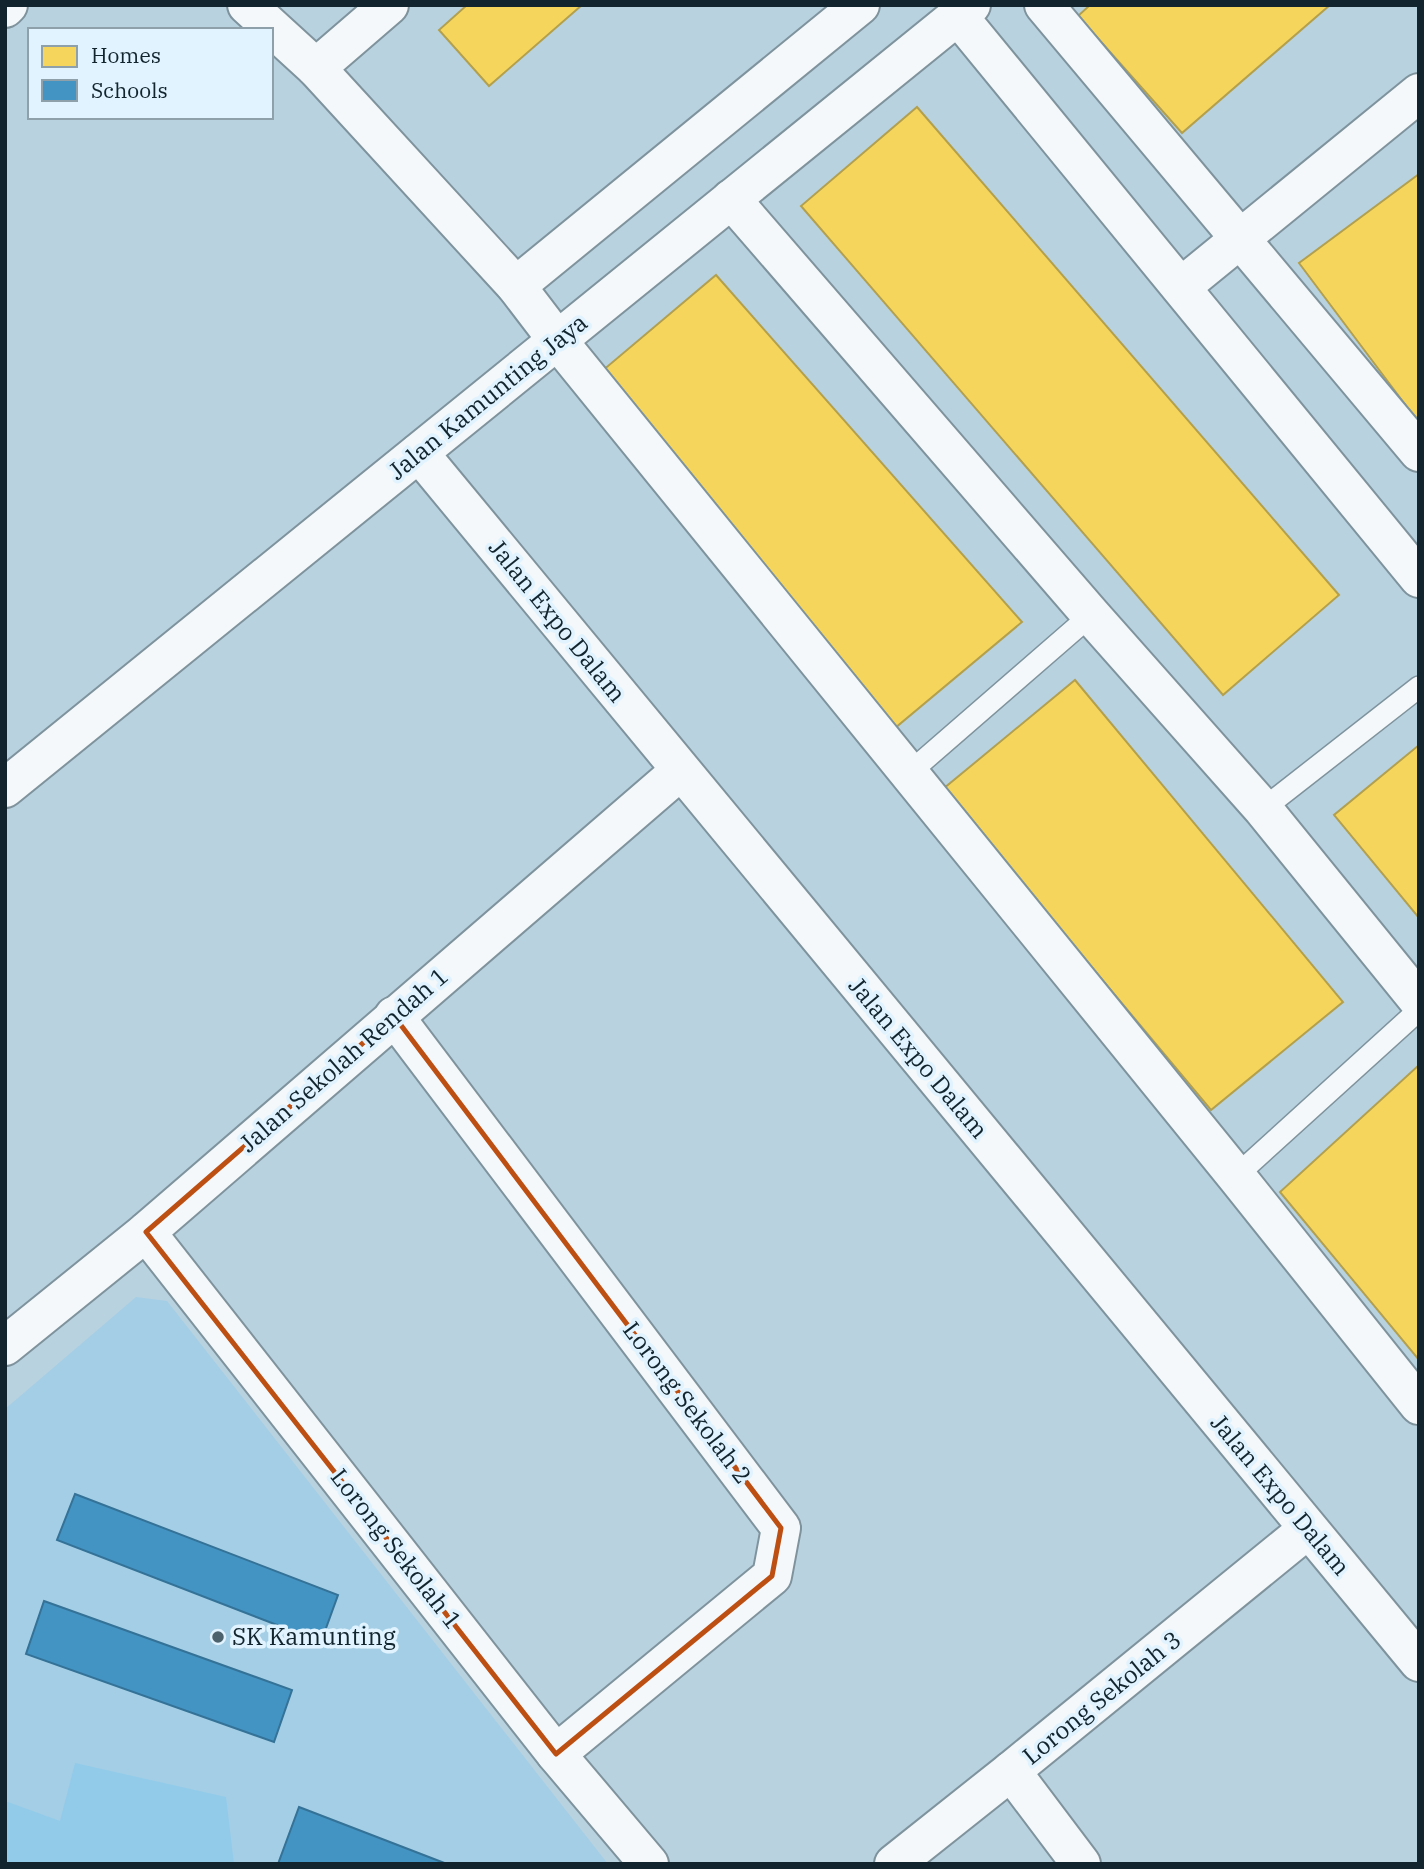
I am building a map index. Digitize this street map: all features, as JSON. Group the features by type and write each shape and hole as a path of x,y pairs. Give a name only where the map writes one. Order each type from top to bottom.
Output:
{"street":[{"path":"247,5 272,28"},
{"path":"516,286 860,5"},
{"path":"316,68 383,7"},
{"path":"965,10 1181,287 1419,578"},
{"name":"Jalan Kamunting Jaya","path":"5,788 965,10"},
{"path":"1060,11 1240,239 1419,452"},
{"path":"273,29 316,68 516,286 1419,1405"},
{"path":"1181,287 1419,93"},
{"path":"731,199 1091,615 1263,808 1419,1001"},
{"name":"Jalan Expo Dalam","path":"419,453 1419,1662"},
{"name":"Jalan Sekolah Rendah 1","path":"5,1346 146,1232 680,771"},
{"name":"Lorong Sekolah 2","path":"394,1016 781,1528 772,1576 556,1754"},
{"name":"Lorong Sekolah 1","path":"146,1232 556,1754 649,1864"},
{"name":"Lorong Sekolah 3","path":"894,1864 1308,1529"},
{"path":"1011,1771 1081,1864"}],"lane":[{"path":"909,773 1091,615"},
{"path":"1263,808 1419,687"},
{"path":"1236,1176 1419,1010"}],"highlighted area":[{"path":"394,1016 781,1528 772,1576 556,1754 146,1232"}],"shaded area":[{"name":"SK Kamunting","path":"136,1297 167,1301 608,1864 5,1864 5,1409"},
{"path":"75,1763 226,1797 234,1864 5,1864 5,1801 60,1821"}],"building: Homes":[{"path":"467,5 582,5 489,86 439,30"},
{"path":"1090,5 1330,5 1182,133 1078,16"},
{"path":"917,107 1339,595 1223,695 801,206"},
{"path":"1419,174 1419,423 1299,263"},
{"path":"716,275 1022,622 895,728 589,382"},
{"path":"1075,680 1343,1002 1211,1110 943,789"},
{"path":"1419,745 1419,918 1334,815"},
{"path":"1419,1065 1419,1360 1280,1192"}],"building: Schools":[{"path":"75,1494 338,1595 321,1642 57,1540"},
{"path":"44,1601 292,1690 274,1742 26,1654"},
{"path":"299,1807 447,1864 278,1864"}],"place":[{"name":"SK Kamunting","path":"218,1637"}]}
